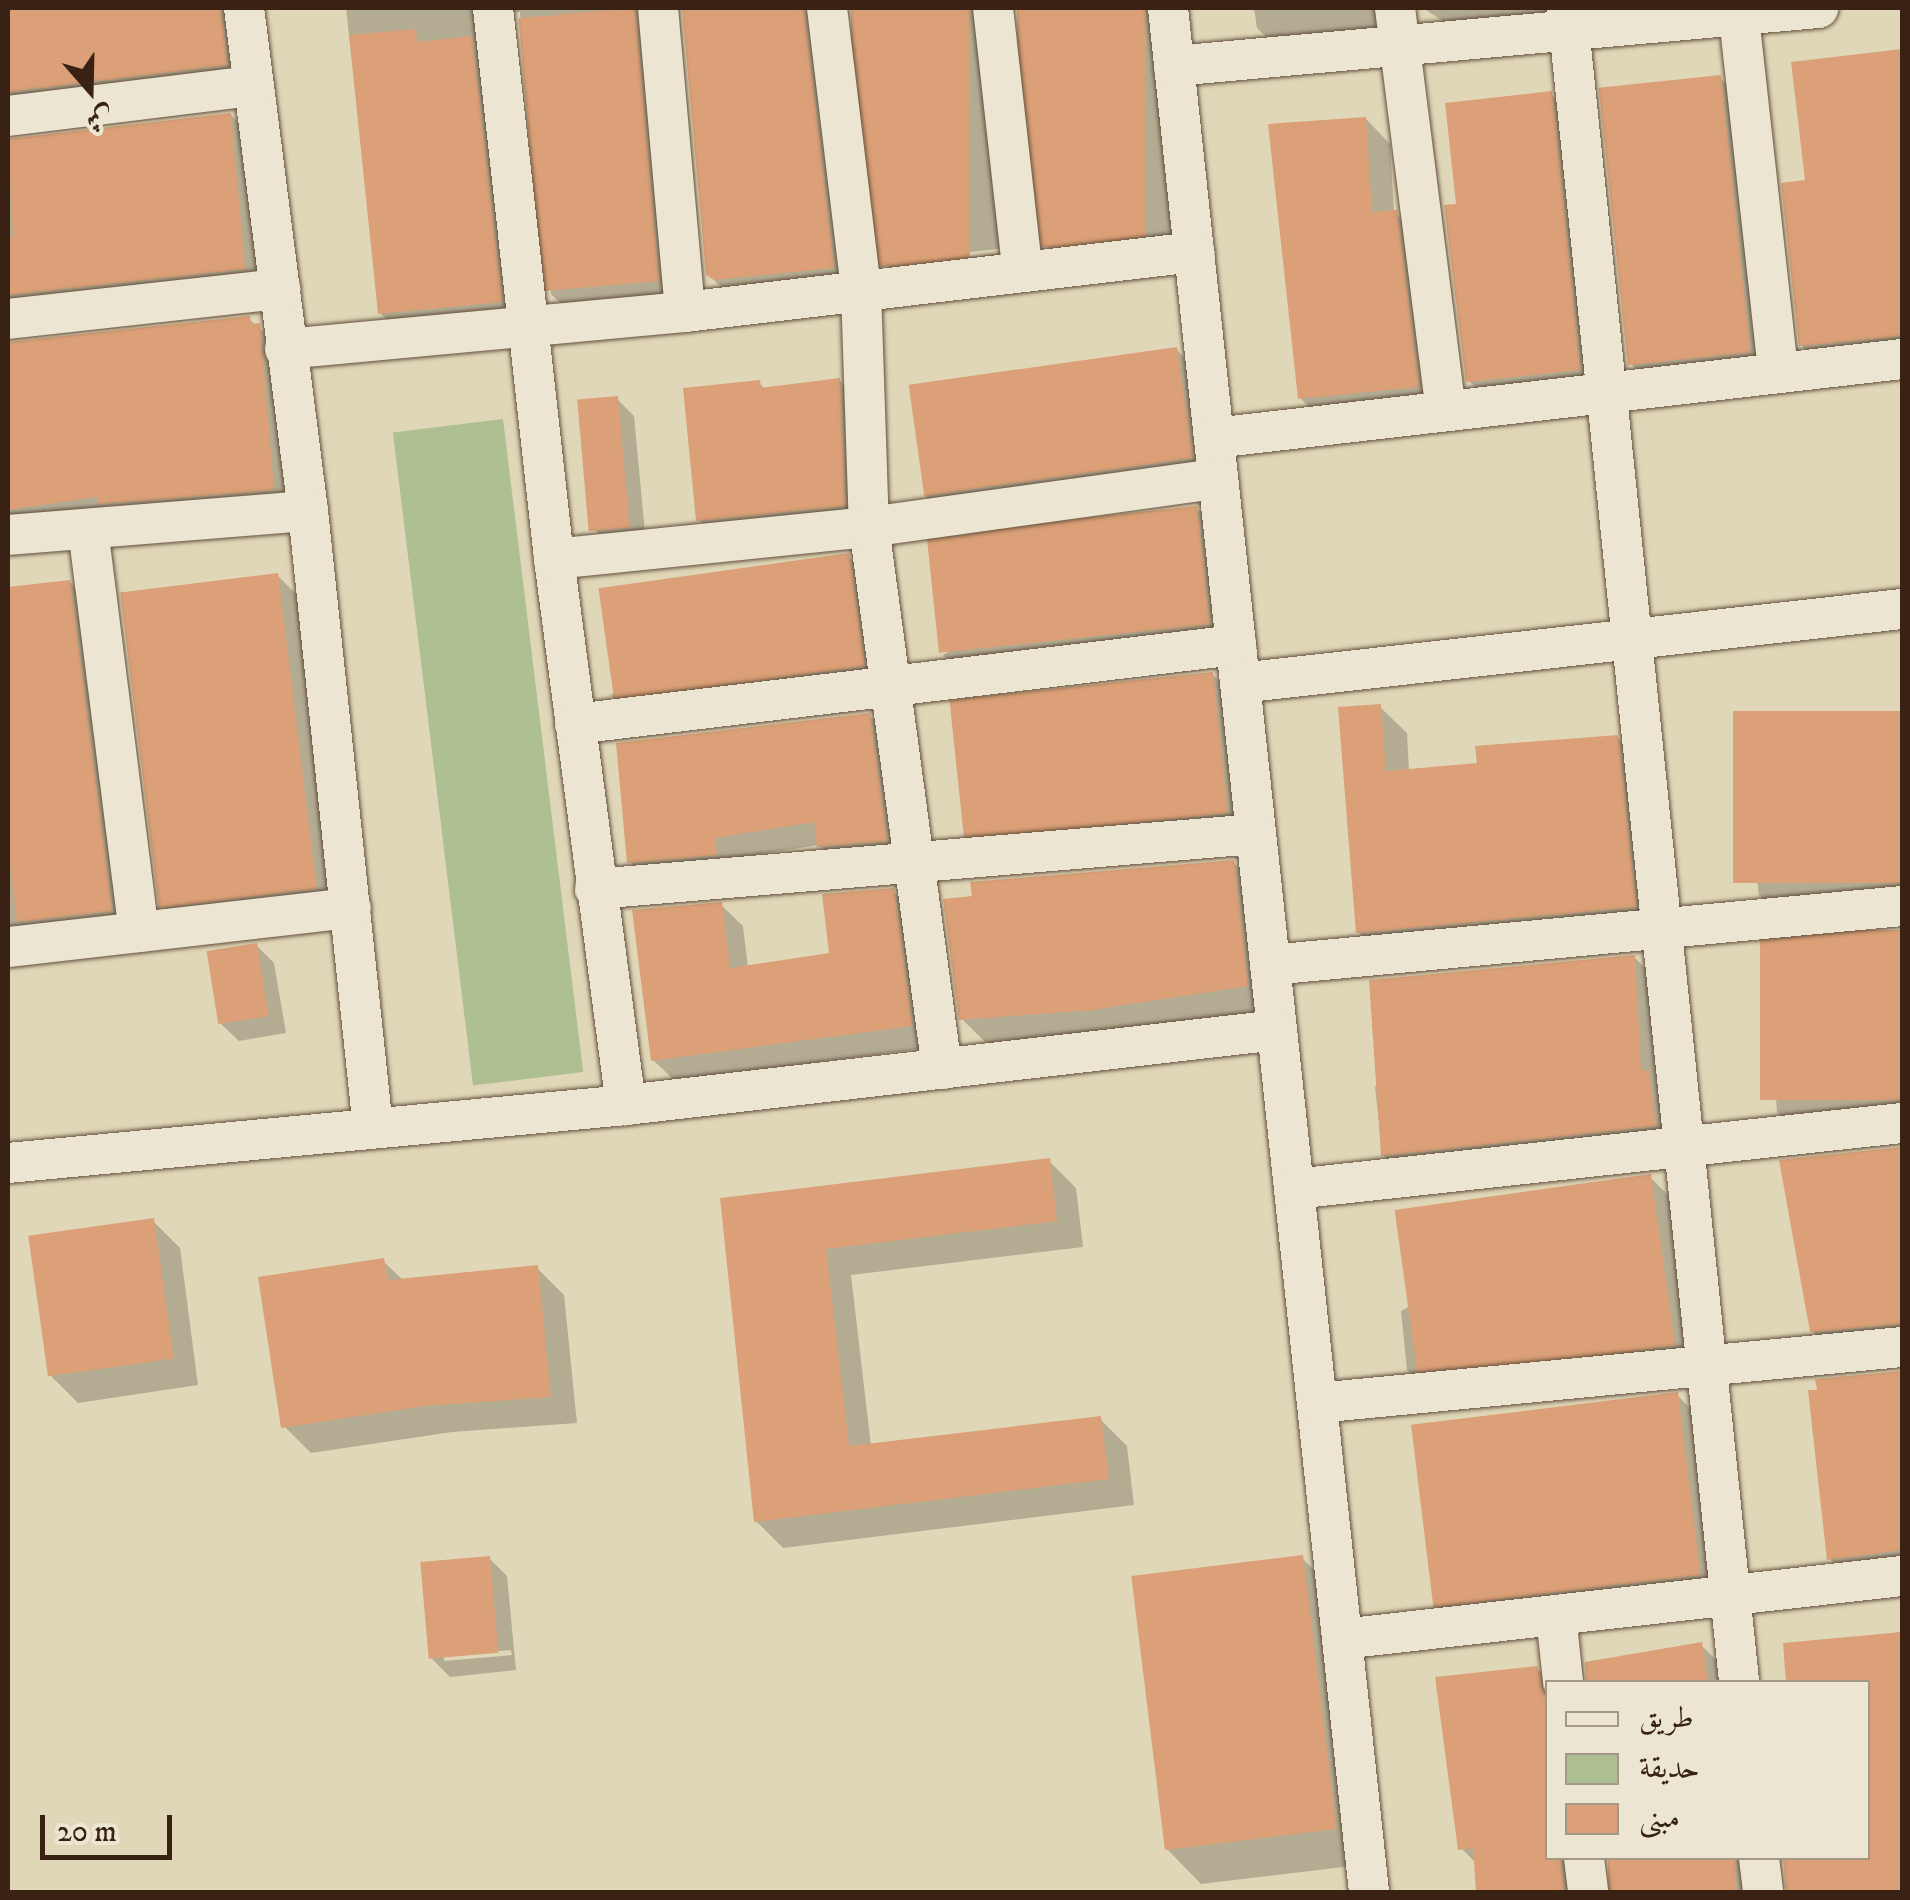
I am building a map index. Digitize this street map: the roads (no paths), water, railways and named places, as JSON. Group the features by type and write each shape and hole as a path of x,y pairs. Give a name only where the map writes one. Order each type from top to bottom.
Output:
{"street":[{"path":"244,8 308,512 373,1128"},
{"path":"493,8 554,559 626,1105"},
{"path":"658,8 685,312"},
{"path":"827,8 861,289 869,527 942,1069"},
{"path":"993,8 1022,268"},
{"path":"1168,8 1369,1892"},
{"path":"1174,66 1397,26 1818,8"},
{"path":"1739,11 1778,373"},
{"path":"1568,17 1740,1680"},
{"path":"1397,26 1446,410"},
{"path":"8,116 253,86"},
{"path":"286,349 685,312 1022,268 1194,252"},
{"path":"8,319 280,289"},
{"path":"1214,438 1609,390 1902,360"},
{"path":"554,559 869,527 1217,479"},
{"path":"8,535 308,512"},
{"path":"88,529 139,932"},
{"path":"575,724 890,690 1630,638 1902,609"},
{"path":"595,889 912,859 1256,834"},
{"path":"1270,965 1902,906"},
{"path":"8,946 351,908"},
{"path":"8,1163 626,1105 1277,1030"},
{"path":"1294,1189 1902,1124"},
{"path":"1317,1404 1902,1346"},
{"path":"1342,1639 1902,1576"},
{"path":"1556,1616 1564,1680"},
{"path":"1584,1860 1588,1892"},
{"path":"1759,1860 1763,1892"}]}
